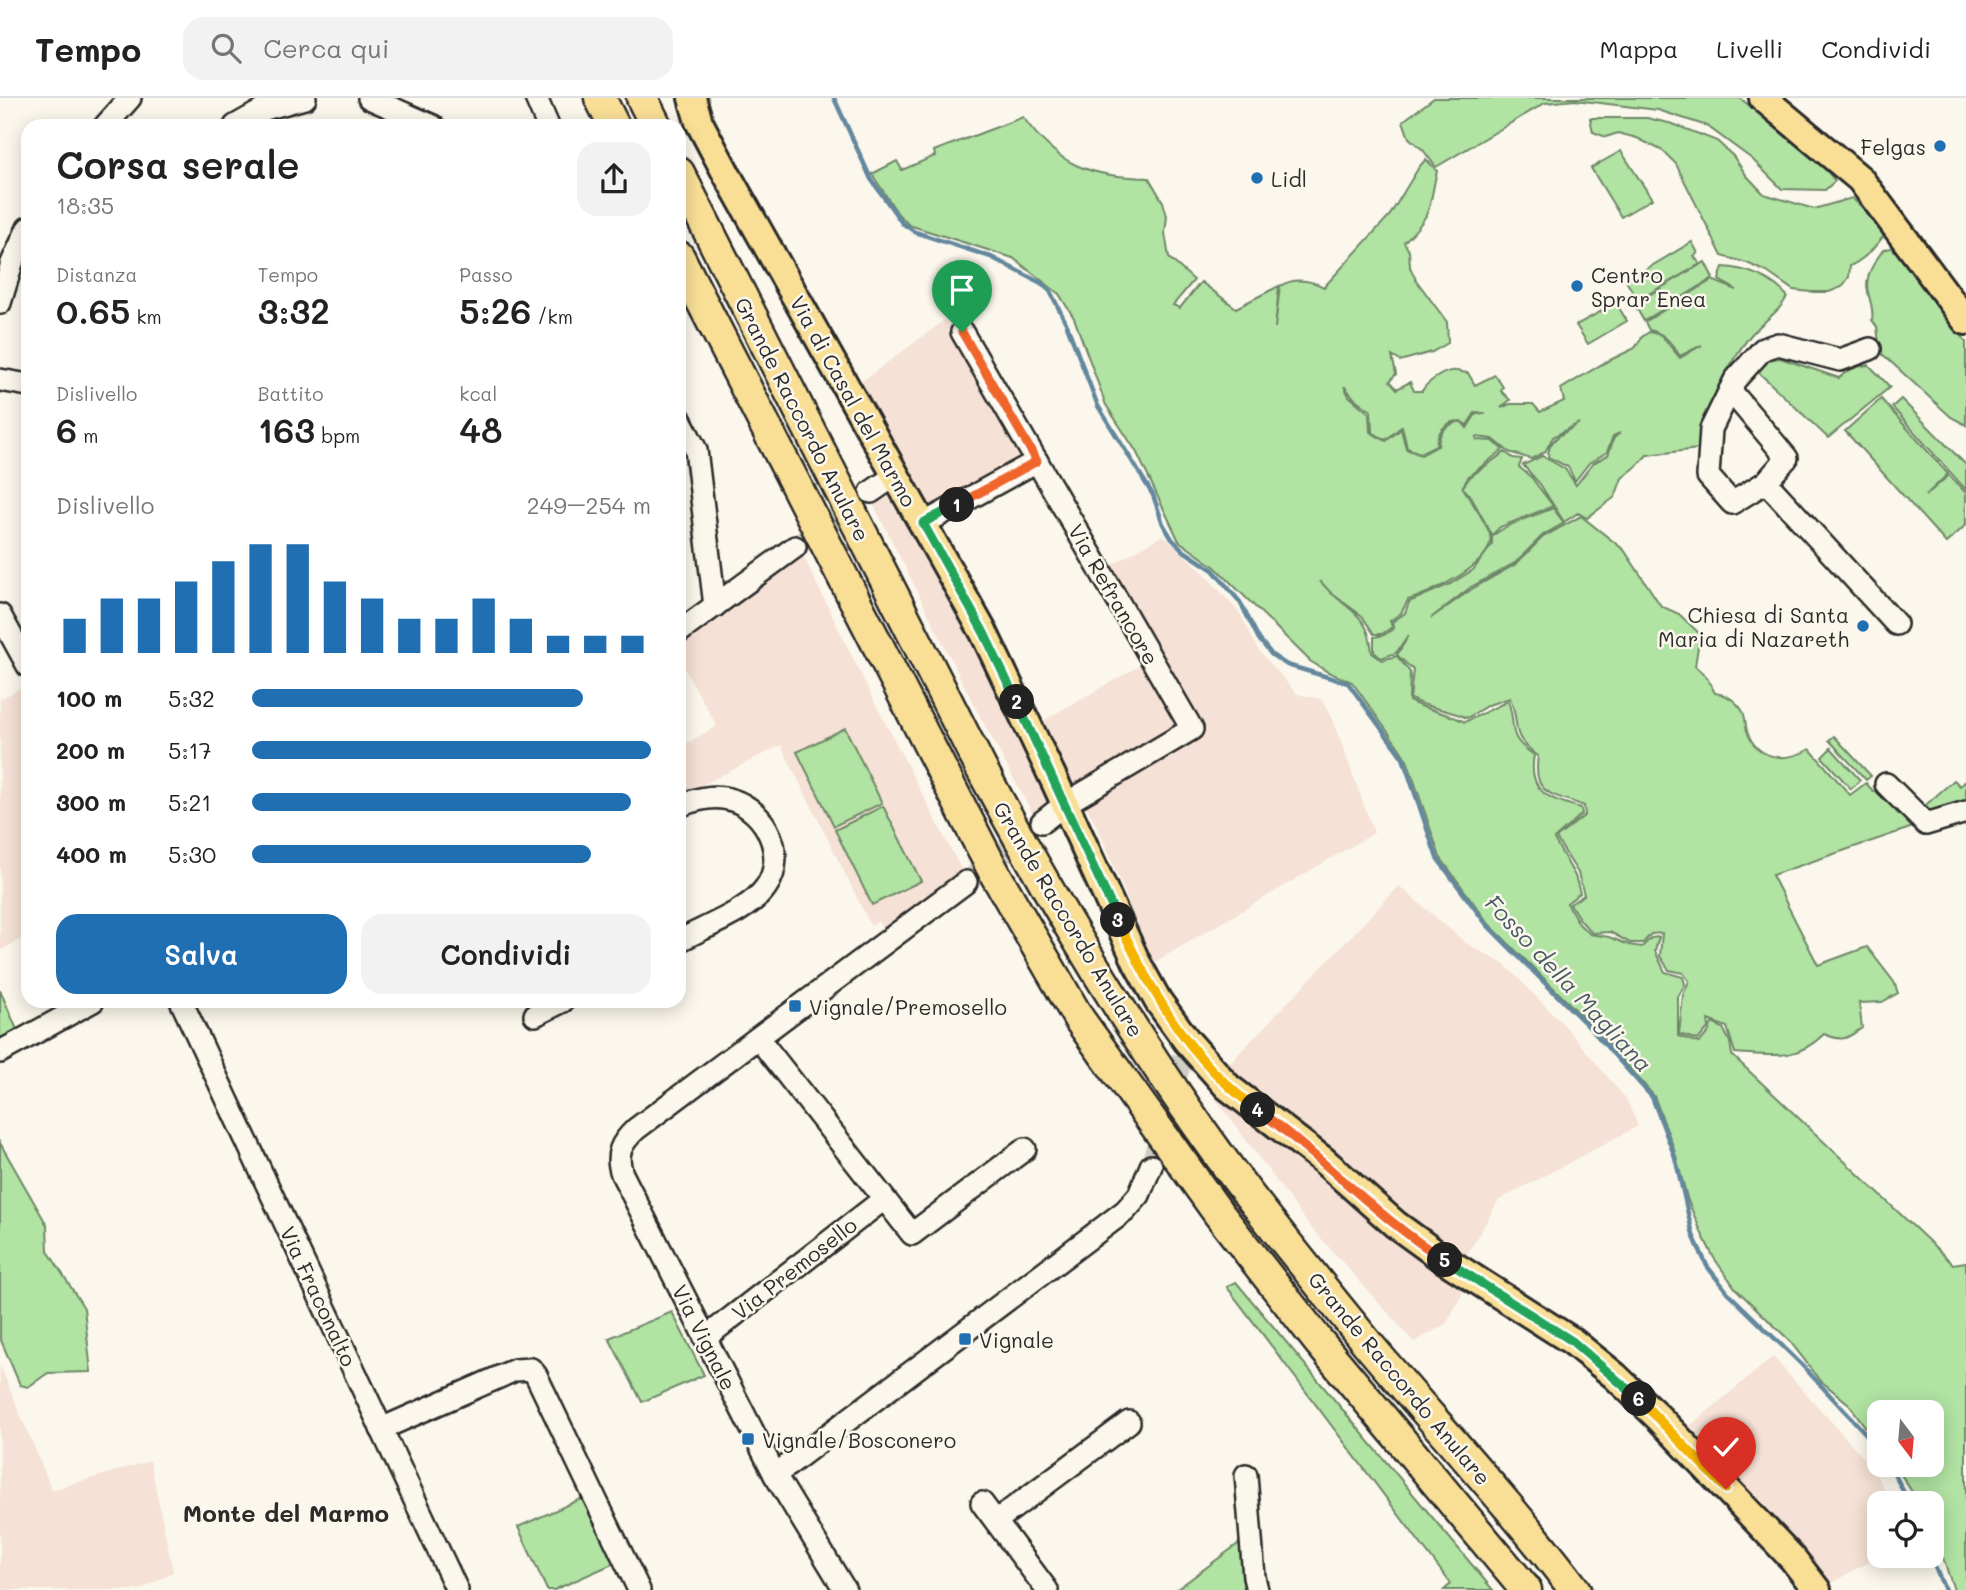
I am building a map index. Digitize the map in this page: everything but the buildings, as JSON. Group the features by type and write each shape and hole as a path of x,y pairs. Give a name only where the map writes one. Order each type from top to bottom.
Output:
{"highway":[{"path":"642,98 652,119"},
{"name":"Grande Raccordo Anulare","path":"686,187 981,768 1031,862 1112,997 1198,1125 1257,1205 1368,1343 1574,1587"},
{"name":"Grande Raccordo Anulare","path":"686,271 994,872 1079,1019 1219,1214 1319,1342 1526,1590"}],"main road":[{"name":"Via di Casal del Marmo","path":"692,98 699,122 715,153 984,633 1162,1008 1211,1070 1238,1096 1323,1160 1395,1224 1439,1256 1572,1341 1615,1376 1659,1418 1793,1559 1817,1590"},
{"path":"1763,98 1860,179 1966,321"},
{"path":"1785,98 1851,150 1889,189 1966,298"}],"street":[{"path":"111,119 130,98"},
{"path":"247,119 265,109 305,98"},
{"path":"369,98 417,119"},
{"path":"536,98 545,119"},
{"path":"0,303 12,262 21,243"},
{"name":"Via Refrancore","path":"962,332 1192,729 1065,804"},
{"path":"1730,390 1787,458 1766,482 1732,503 1708,476 1711,429 1730,390 1735,380 1763,349 1778,344 1840,360 1870,349"},
{"path":"0,380 21,384"},
{"path":"686,431 696,450 715,606"},
{"path":"923,523 1037,461"},
{"path":"870,492 896,475"},
{"path":"1766,482 1896,624"},
{"path":"686,627 795,547"},
{"path":"0,615 21,653"},
{"path":"1886,784 1926,824 1966,812"},
{"path":"686,803 720,797 754,812 773,844 775,863 770,880 760,896 686,937"},
{"path":"1042,822 1065,804"},
{"name":"Via Vignale","path":"845,1590 775,1475 622,1174 618,1156 622,1144 636,1129 966,882"},
{"path":"0,1052 80,1008"},
{"name":"Via Fraconalto","path":"184,1008 457,1590"},
{"path":"535,1015 549,1008"},
{"path":"759,1039 912,1234 1025,1149"},
{"path":"775,1475 1125,1211 1139,1195 1151,1166"},
{"name":"Via Premosello","path":"705,1338 884,1199"},
{"path":"381,1429 515,1370 531,1369 639,1590"},
{"path":"996,1521 1129,1422"},
{"path":"1245,1475 1257,1590"},
{"path":"982,1503 1047,1590"}],"shaded area":[{"path":"945,320 1024,461 933,511 861,382"},
{"path":"895,494 917,528 1058,802 1034,816 974,705 874,505"},
{"path":"1163,535 1203,572 1241,615 1258,650 1297,694 1321,699 1333,720 1374,833 1155,962 1138,936 1126,896 1100,832 1041,722 1155,657 1105,569"},
{"path":"801,552 963,873 885,933 878,921 871,926 781,745 689,792 686,787 686,744 717,726 686,671 686,637"},
{"path":"21,688 21,939 0,951 0,699"},
{"path":"1399,886 1466,943 1505,965 1566,1027 1626,1099 1638,1126 1499,1200 1456,1273 1466,1287 1446,1324 1414,1342 1308,1224 1207,1087"},
{"path":"1773,1357 1867,1461 1867,1477 1878,1477 1885,1491 1867,1491 1867,1563 1829,1584 1690,1426"},
{"path":"0,1366 52,1490 150,1461 173,1572 140,1590 0,1590"}],"green space":[{"path":"1434,98 1740,98 1814,157 1835,181 1825,190 1782,189 1752,159 1707,126 1658,110 1575,100 1545,103 1436,167 1409,138 1403,121"},
{"path":"1023,117 1049,147 1077,166 1109,175 1149,178 1163,202 1167,216 1165,233 1169,258 1194,280 1173,305 1180,308 1201,282 1236,308 1279,286 1275,328 1280,286 1302,280 1324,287 1390,215 1426,159 1437,171 1431,203 1421,224 1404,242 1416,280 1447,322 1448,343 1432,352 1400,361 1392,356 1396,374 1390,381 1397,389 1410,382 1414,391 1422,391 1436,377 1447,372 1468,373 1475,385 1495,375 1503,387 1501,391 1510,400 1501,408 1510,404 1533,404 1540,412 1564,401 1561,389 1635,348 1649,332 1661,335 1680,358 1702,345 1680,356 1667,339 1659,333 1649,330 1645,322 1712,280 1737,290 1719,280 1723,267 1758,275 1787,296 1776,311 1750,336 1734,360 1711,405 1698,449 1647,455 1622,478 1615,497 1587,518 1578,513 1564,522 1540,484 1523,465 1542,456 1565,469 1576,485 1593,463 1608,455 1614,438 1620,433 1613,436 1607,452 1589,463 1575,481 1568,467 1548,457 1554,440 1579,423 1553,437 1545,452 1531,459 1509,452 1493,439 1476,437 1477,440 1493,441 1503,450 1469,476 1462,488 1470,477 1505,452 1513,458 1522,459 1519,467 1531,477 1553,506 1500,527 1492,535 1470,495 1463,488 1489,531 1489,546 1483,557 1459,576 1408,600 1401,613 1390,621 1392,627 1382,634 1374,634 1362,616 1333,595 1361,619 1370,639 1372,653 1382,660 1397,656 1410,672 1409,701 1465,722 1508,701 1515,736 1534,755 1534,778 1538,786 1551,797 1581,808 1582,814 1554,839 1575,876 1580,893 1567,903 1579,924 1590,934 1609,937 1629,945 1642,947 1651,938 1659,937 1655,951 1665,972 1683,977 1685,984 1678,997 1678,1036 1699,1043 1712,1023 1723,1028 1730,1042 1732,1055 1953,1264 1966,1262 1966,1590 1954,1590 1944,1561 1944,1491 1911,1491 1903,1477 1944,1477 1944,1400 1867,1400 1867,1429 1849,1404 1821,1381 1788,1339 1736,1289 1714,1258 1702,1234 1688,1201 1673,1146 1654,1096 1601,1035 1489,924 1440,857 1407,760 1352,682 1310,661 1215,567 1179,541 1136,451 1106,405 1074,318 1059,294 1013,258 909,225 898,214 872,174 897,161 902,170 935,156 934,151","holes":["1344,386 1371,411 1372,432 1386,440 1402,426 1407,448 1420,453 1436,445 1439,434 1446,425 1459,422 1447,427 1438,446 1421,455 1406,449 1401,429 1386,441 1370,432 1369,413 1349,396","1475,413 1486,414 1476,414 1467,428 1462,423 1467,425"]},
{"path":"1590,118 1647,118 1673,124 1717,141 1764,194 1814,209 1852,198 1876,220 1885,234 1870,252 1850,266 1849,277 1842,287 1829,292 1793,290 1767,272 1722,256 1676,164 1663,151 1637,138 1618,133 1606,137 1593,132"},
{"path":"1621,151 1652,199 1621,217 1591,168"},
{"path":"1692,242 1698,253 1694,256 1700,264 1638,300 1626,281"},
{"path":"1902,247 1966,342 1966,425 1951,417 1880,352 1877,327 1872,320 1867,281 1883,250"},
{"path":"1705,262 1713,278 1644,321 1634,304"},
{"path":"1616,303 1627,321 1588,344 1576,325"},
{"path":"1780,358 1839,378 1852,369 1869,365 1890,387 1828,438 1756,370 1768,360"},
{"path":"1881,399 1948,474 1925,496 1949,475 1966,493 1966,525 1946,543 1845,431"},
{"path":"1901,399 1966,465 1966,490 1892,407"},
{"path":"1553,508 1564,523 1543,535 1515,563 1471,587 1431,618 1472,589 1516,564 1543,537 1581,516 1624,550 1661,606 1679,614 1700,634 1695,666 1706,676 1715,693 1730,698 1742,710 1747,731 1758,748 1773,756 1782,757 1810,749 1850,795 1866,783 1873,791 1883,789 1916,826 1772,875 1818,965 1867,947 1894,982 1898,993 1882,1002 1859,1003 1862,1028 1852,1035 1840,1039 1824,1034 1803,1049 1772,1055 1735,1053 1727,1027 1708,1020 1709,1027 1698,1040 1679,1034 1683,995 1689,981 1683,973 1669,970 1660,956 1662,933 1651,934 1643,943 1630,943 1610,932 1592,933 1570,904 1584,895 1578,873 1556,838 1585,815 1584,806 1547,792 1542,786 1538,779 1538,756 1519,735 1510,698 1488,705 1467,718 1424,705 1410,699 1413,670 1397,655 1409,635 1396,653 1381,658 1374,652 1374,637 1384,635 1394,628 1392,622 1405,613 1409,602 1450,584 1473,570 1492,545 1492,537 1498,532"},
{"path":"845,728 882,803 834,826 797,752"},
{"path":"1834,736 1871,776 1866,780 1829,740"},
{"path":"1831,748 1860,780 1851,789 1822,757"},
{"path":"1954,780 1960,786 1966,781 1966,807 1933,817 1919,811"},
{"path":"883,806 921,881 872,905 835,830"},
{"path":"0,990 18,1032 0,1042"},
{"path":"0,1143 47,1225 48,1251 84,1308 91,1372 48,1373 28,1387 20,1385 0,1338"},
{"path":"1236,1282 1493,1590 1444,1590 1451,1584 1227,1287"},
{"path":"672,1312 704,1375 642,1402 609,1338"},
{"path":"587,1496 617,1562 554,1590 547,1590 518,1527"},
{"path":"1242,1541 1250,1590 1176,1590"}],"waterway":[{"name":"Fosso della Magliana","path":"834,98 871,179 902,223 915,232 991,257 1041,283 1050,291 1066,323 1098,406 1153,495 1163,524 1172,539 1184,551 1213,570 1240,602 1259,639 1272,655 1287,665 1348,683 1403,758 1437,858 1487,925 1591,1029 1652,1097 1675,1157 1693,1235 1707,1266 1728,1293 1801,1364 1867,1435"},
{"name":"Fosso della Magliana","path":"1896,1477 1903,1491"},
{"name":"Fosso della Magliana","path":"1935,1568 1945,1590"}],"tunnel":[{"path":"795,547 859,501"},
{"path":"966,882 1030,832"},
{"path":"1151,1166 1187,1041"}],"place":[{"name":"Felgas","path":"1940,146"},
{"name":"Lidl","path":"1257,178"},
{"name":"Centro Sprar Enea","path":"1577,286"},
{"name":"Chiesa di Santa Maria di Nazareth","path":"1863,626"},
{"name":"Vignale/Premosello","path":"795,1006"},
{"name":"Vignale","path":"965,1339"},
{"name":"Vignale/Bosconero","path":"748,1439"}],"district":[{"name":"Monte del Marmo","path":"286,1512"}],"route":[{"path":"962,332 1037,461 923,523 984,633 1137,963 1158,1001 1198,1055 1238,1096 1323,1160 1395,1224 1439,1256 1572,1341 1615,1376 1659,1418 1726,1489"}]}
